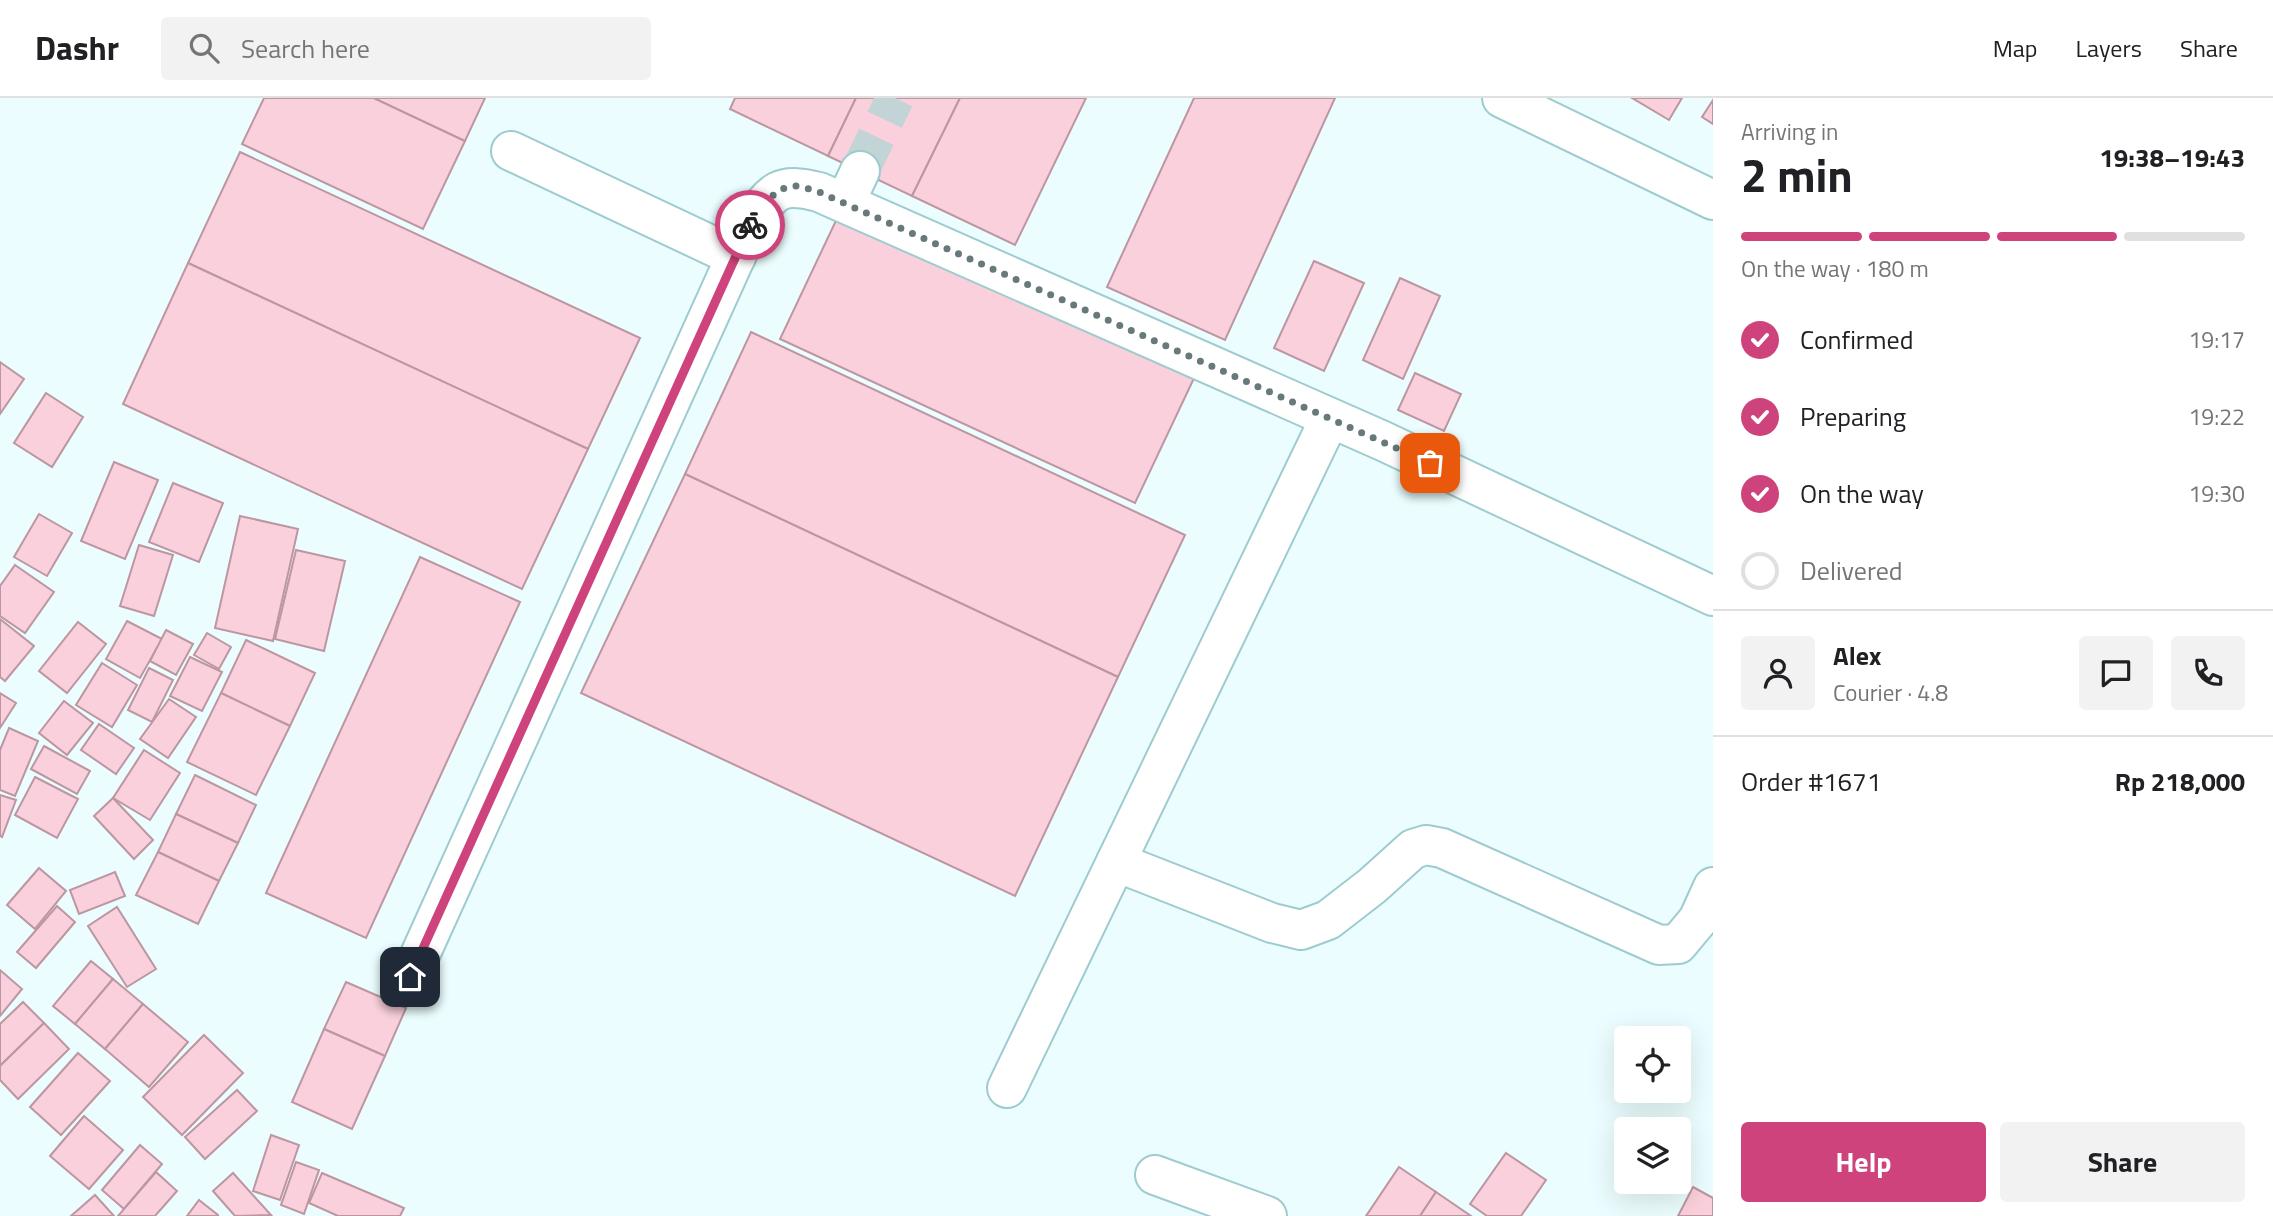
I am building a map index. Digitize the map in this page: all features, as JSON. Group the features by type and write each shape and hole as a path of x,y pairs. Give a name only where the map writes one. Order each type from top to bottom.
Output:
{"main road":[{"path":"1502,98 1713,200"},
{"path":"511,151 736,257"},
{"path":"410,977 751,223 764,204 780,190 795,186 819,192 852,187 1331,418 1713,596"},
{"path":"1007,1088 1331,418"},
{"path":"1116,862 1272,923 1301,930 1328,920 1372,886 1413,849 1426,845 1442,848 1660,945 1678,944 1698,920 1713,887"},
{"path":"1155,1175 1267,1216"}],"building":[{"path":"264,98 374,98 465,141 423,229 242,144"},
{"path":"374,98 485,98 465,141"},
{"path":"735,98 856,98 828,156 730,109"},
{"path":"856,98 960,98 912,196 828,156"},
{"path":"960,98 1086,98 1015,245 912,196"},
{"path":"1194,98 1335,98 1225,340 1107,287"},
{"path":"1632,98 1682,98 1669,120"},
{"path":"1713,100 1713,124 1702,117"},
{"path":"240,152 640,338 588,449 188,263"},
{"path":"841,210 1196,374 1135,503 780,339"},
{"path":"1314,261 1364,283 1324,371 1274,348"},
{"path":"188,263 588,449 522,589 123,404"},
{"path":"1400,278 1440,296 1403,379 1363,360"},
{"path":"751,332 1185,535 1118,677 685,474"},
{"path":"0,362 24,379 0,414"},
{"path":"1415,373 1461,394 1444,431 1398,410"},
{"path":"46,393 83,417 52,467 14,443"},
{"path":"114,462 158,480 125,559 81,541"},
{"path":"685,474 1118,677 1015,896 581,693"},
{"path":"173,483 223,503 199,562 149,542"},
{"path":"39,514 72,533 47,576 14,557"},
{"path":"240,516 298,529 273,641 215,628"},
{"path":"139,545 173,555 154,616 120,606"},
{"path":"296,550 345,561 324,651 275,639"},
{"path":"420,557 520,602 366,938 266,893"},
{"path":"15,565 54,592 25,633 0,616 0,586"},
{"path":"0,619 34,646 5,681 0,677"},
{"path":"127,621 162,639 140,678 106,659"},
{"path":"78,622 106,644 67,693 39,671"},
{"path":"166,630 193,644 176,675 150,661"},
{"path":"207,633 231,647 219,669 194,655"},
{"path":"246,640 315,673 290,726 221,693"},
{"path":"190,657 222,672 202,711 170,696"},
{"path":"102,663 137,685 112,727 76,705"},
{"path":"149,668 173,680 152,722 128,710"},
{"path":"0,693 16,703 0,728"},
{"path":"221,693 290,726 256,795 187,762"},
{"path":"169,699 196,717 168,758 140,739"},
{"path":"64,701 93,723 67,755 39,733"},
{"path":"99,724 134,748 116,774 81,750"},
{"path":"9,728 38,741 15,796 0,790 0,750"},
{"path":"44,746 90,771 77,794 31,769"},
{"path":"144,750 180,773 150,820 113,798"},
{"path":"195,775 256,805 238,843 176,814"},
{"path":"35,777 78,799 57,838 15,815"},
{"path":"0,795 16,800 2,837 0,836"},
{"path":"113,798 153,840 134,859 94,816"},
{"path":"176,814 238,843 219,881 158,852"},
{"path":"158,852 219,881 198,924 136,895"},
{"path":"39,868 66,891 35,929 7,905"},
{"path":"115,872 125,896 79,914 70,890"},
{"path":"57,906 75,922 36,968 17,952"},
{"path":"117,907 156,969 127,987 88,926"},
{"path":"91,961 113,979 75,1024 53,1006"},
{"path":"0,970 22,989 0,1016"},
{"path":"113,979 143,1004 105,1049 75,1024"},
{"path":"346,982 406,1008 385,1056 324,1029"},
{"path":"23,1002 44,1023 0,1066 0,1024"},
{"path":"143,1004 188,1042 149,1087 105,1049"},
{"path":"44,1023 69,1049 18,1099 0,1080 0,1066"},
{"path":"324,1029 385,1056 352,1129 292,1102"},
{"path":"204,1035 243,1073 182,1135 143,1097"},
{"path":"78,1053 110,1081 61,1135 30,1107"},
{"path":"237,1090 257,1111 205,1159 185,1137"},
{"path":"84,1116 123,1150 89,1189 50,1156"},
{"path":"271,1135 299,1145 280,1200 253,1191"},
{"path":"140,1145 162,1164 124,1209 102,1190"},
{"path":"1506,1153 1546,1180 1521,1216 1487,1216 1470,1204"},
{"path":"296,1162 319,1170 304,1214 281,1205"},
{"path":"1399,1167 1436,1192 1420,1216 1366,1216"},
{"path":"156,1172 177,1191 155,1216 118,1216"},
{"path":"233,1173 271,1215 235,1216 213,1191"},
{"path":"322,1173 404,1208 400,1216 338,1216 309,1203"},
{"path":"1693,1187 1713,1198 1713,1216 1678,1216"},
{"path":"1436,1192 1471,1216 1420,1216"},
{"path":"95,1195 114,1216 71,1216"},
{"path":"199,1200 218,1215 218,1216 187,1216"}],"tunnel":[{"path":"860,171 895,98"}],"way so far":[{"path":"750,225 764,204 780,190 795,186 819,192 1430,463"}],"route":[{"path":"410,977 750,225"}]}
